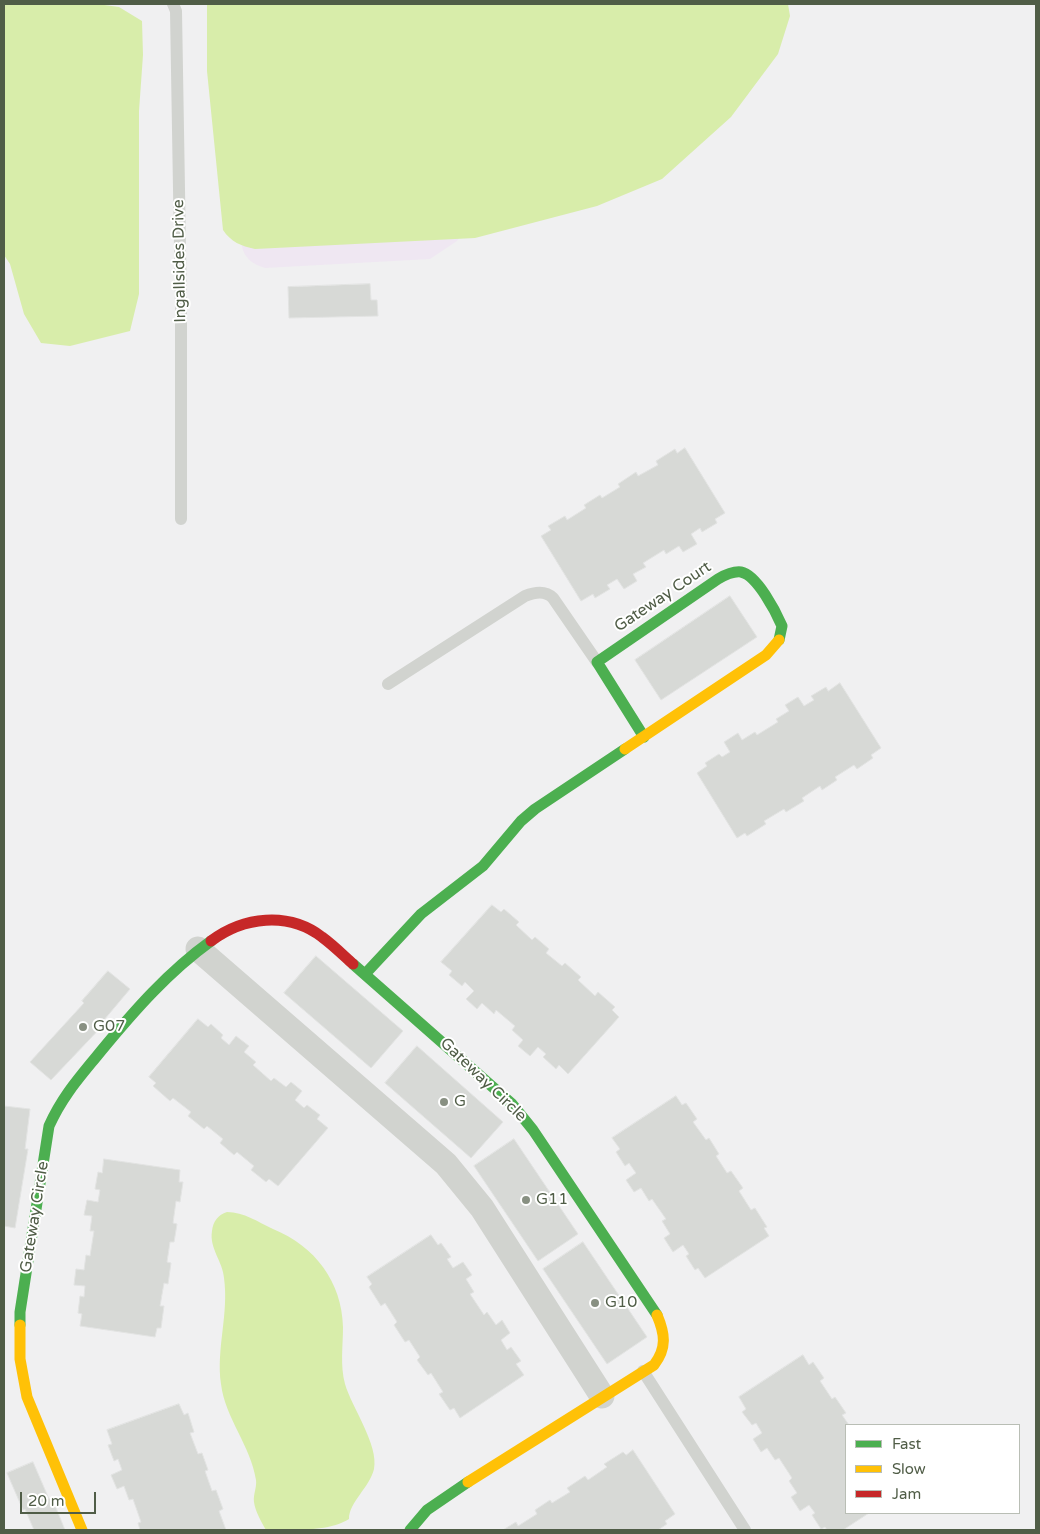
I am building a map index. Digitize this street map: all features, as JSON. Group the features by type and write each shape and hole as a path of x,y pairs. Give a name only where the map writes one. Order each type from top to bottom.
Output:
{"street":[{"name":"Gateway Court","path":"366,973 421,914 482,866 521,821 772,650 780,635 782,626 777,614 749,576 744,573 728,573 596,662"},
{"path":"596,662 644,737"},
{"name":"Gateway Circle","path":"82,1530 30,1404 20,1359 20,1312 46,1141 55,1112 66,1093 174,968 216,936 255,921 271,919 292,922 322,936 498,1090 533,1130 654,1309 664,1328 666,1339 663,1351 654,1365 436,1502 410,1530"},
{"path":"198,949 446,1164 482,1208 602,1396"}],"lane":[{"name":"Ingallsides Drive","path":"173,4 176,11 181,298 181,519"},
{"path":"388,684 525,596 540,592 549,594 553,598 596,662"},
{"path":"643,1371 745,1530"}],"sand":[{"path":"241,225 467,227 457,241 430,259 265,268 251,261 244,252 241,240"}],"shaded area":[{"path":"4,4 97,4 119,7 142,21 143,55 139,111 139,294 130,331 70,346 41,343 24,314 10,264 4,255"},
{"path":"207,4 788,4 790,16 778,54 731,117 662,179 597,206 475,238 255,249 237,243 229,238 223,230 207,71"},
{"path":"227,1212 251,1218 302,1245 323,1268 338,1295 343,1327 343,1377 348,1394 369,1438 374,1459 372,1476 352,1507 349,1519 341,1523 320,1528 266,1530 256,1509 254,1499 256,1480 253,1468 249,1455 227,1409 221,1384 220,1358 225,1291 223,1272 212,1243 212,1237 215,1221"}],"building":[{"path":"370,284 371,300 377,300 378,316 289,318 288,287"},
{"path":"685,448 725,513 715,519 717,523 702,532 700,528 691,534 697,544 683,552 679,546 666,554 664,550 643,563 646,567 633,574 637,581 624,589 617,579 607,585 610,589 595,598 593,594 581,601 541,536 551,530 548,526 565,516 567,520 586,508 584,505 600,495 602,498 620,487 618,484 636,472 638,476 658,465 656,461 675,449 677,453"},
{"path":"730,596 757,637 661,700 635,660"},
{"path":"840,683 881,748 871,755 873,758 857,769 854,765 835,777 837,780 822,790 820,786 802,798 804,801 786,812 784,809 764,821 766,824 747,836 745,833 737,838 697,773 707,766 705,763 719,754 722,757 730,752 724,742 738,733 742,740 755,732 757,735 778,722 776,719 789,711 785,705 798,697 804,706 814,700 811,696 826,687 828,691"},
{"path":"492,905 501,912 504,909 519,922 516,925 532,940 535,937 549,949 546,953 562,966 565,963 581,977 578,980 595,996 598,992 615,1007 612,1010 619,1017 568,1074 559,1065 556,1069 543,1057 546,1054 538,1047 530,1056 518,1046 523,1040 512,1030 515,1026 496,1010 494,1014 482,1003 477,1009 466,999 474,991 465,982 462,986 449,975 452,971 441,962"},
{"path":"316,956 403,1031 371,1068 284,993"},
{"name":"G07","path":"108,971 130,989 104,1020 106,1022 51,1080 30,1062 84,1003 82,1001"},
{"path":"198,1019 208,1027 211,1024 223,1035 221,1038 229,1045 236,1036 249,1046 244,1052 256,1062 253,1065 271,1081 274,1078 286,1087 291,1082 302,1091 295,1100 304,1108 307,1105 320,1115 317,1119 328,1128 278,1186 269,1179 266,1182 251,1170 254,1166 237,1152 234,1155 220,1143 223,1139 207,1126 204,1129 188,1116 191,1112 173,1098 170,1101 153,1086 156,1083 149,1077"},
{"name":"G","path":"417,1046 503,1122 471,1158 385,1083"},
{"path":"676,1096 682,1105 686,1103 697,1119 693,1122 706,1140 709,1138 719,1154 716,1156 727,1173 731,1171 743,1188 739,1191 751,1210 755,1208 767,1227 764,1228 769,1236 705,1278 698,1268 695,1270 686,1256 689,1254 683,1245 673,1252 664,1238 670,1234 662,1221 666,1219 652,1199 649,1201 641,1188 634,1192 626,1180 636,1173 629,1163 625,1166 616,1152 620,1149 612,1138"},
{"path":"4,1106 30,1109 25,1149 28,1149 15,1228 4,1226"},
{"name":"G11","path":"514,1139 578,1234 538,1261 474,1166"},
{"path":"104,1159 180,1170 179,1182 183,1182 180,1202 176,1201 173,1223 177,1224 174,1242 170,1242 167,1262 171,1263 168,1284 164,1283 160,1306 164,1306 161,1328 157,1328 155,1337 80,1326 82,1314 78,1313 80,1296 84,1297 85,1286 74,1285 76,1269 84,1270 86,1255 90,1256 94,1231 90,1231 92,1216 84,1215 87,1200 98,1202 100,1190 95,1189 98,1172 102,1173"},
{"path":"431,1235 438,1245 441,1243 451,1257 447,1259 453,1268 463,1262 472,1275 466,1279 474,1292 470,1294 484,1315 487,1312 496,1325 502,1320 510,1333 501,1340 507,1350 511,1347 521,1361 516,1364 524,1375 460,1418 454,1408 450,1410 439,1394 443,1392 431,1373 428,1375 417,1360 420,1357 409,1340 405,1342 394,1325 397,1322 385,1303 381,1306 369,1287 372,1284 367,1277"},
{"name":"G10","path":"583,1242 647,1337 607,1364 543,1269"},
{"path":"803,1355 809,1365 813,1362 824,1378 820,1381 832,1399 835,1397 846,1413 842,1415 848,1424 845,1424 845,1514 867,1514 843,1530 827,1530 825,1527 821,1529 812,1515 815,1513 809,1505 800,1511 791,1497 797,1493 789,1481 792,1478 779,1458 775,1460 767,1448 761,1452 753,1439 762,1433 756,1423 752,1425 742,1412 746,1409 739,1397"},
{"path":"179,1404 184,1415 188,1413 194,1432 190,1433 198,1454 202,1453 208,1470 205,1471 212,1491 216,1490 223,1509 219,1511 226,1530 140,1530 138,1523 141,1522 133,1499 129,1500 124,1486 117,1489 111,1475 122,1470 118,1459 114,1461 108,1445 112,1444 107,1430"},
{"path":"633,1450 675,1514 665,1521 667,1524 658,1530 503,1530 516,1522 518,1526 537,1514 535,1510 550,1500 552,1503 570,1492 567,1488 585,1476 588,1480 607,1467 604,1464 623,1452 626,1455"},
{"path":"33,1462 49,1499 52,1498 65,1530 34,1530 25,1509 23,1510 7,1473"}],"traffic: fast":[{"path":"644,737 597,662 718,579 735,572 747,575 765,595 782,626 779,640"},
{"path":"366,973 421,914 483,866 521,821 535,809 625,749"},
{"path":"20,1325 20,1312 49,1126 54,1115 79,1078 139,1007 180,966 211,941"},
{"path":"353,964 512,1104 533,1130 657,1315"},
{"path":"410,1530 427,1510 468,1482"}],"traffic: slow":[{"path":"625,749 766,655 779,640"},
{"path":"468,1482 654,1365 663,1347 662,1328 657,1315"},
{"path":"20,1325 20,1359 27,1397 82,1530"}],"traffic: jam":[{"path":"211,941 224,933 251,922 266,920 295,923 326,940 353,964"}],"place":[{"name":"G07","path":"83,1027"},
{"name":"G","path":"444,1102"},
{"name":"G11","path":"526,1200"},
{"name":"G10","path":"595,1303"}]}
